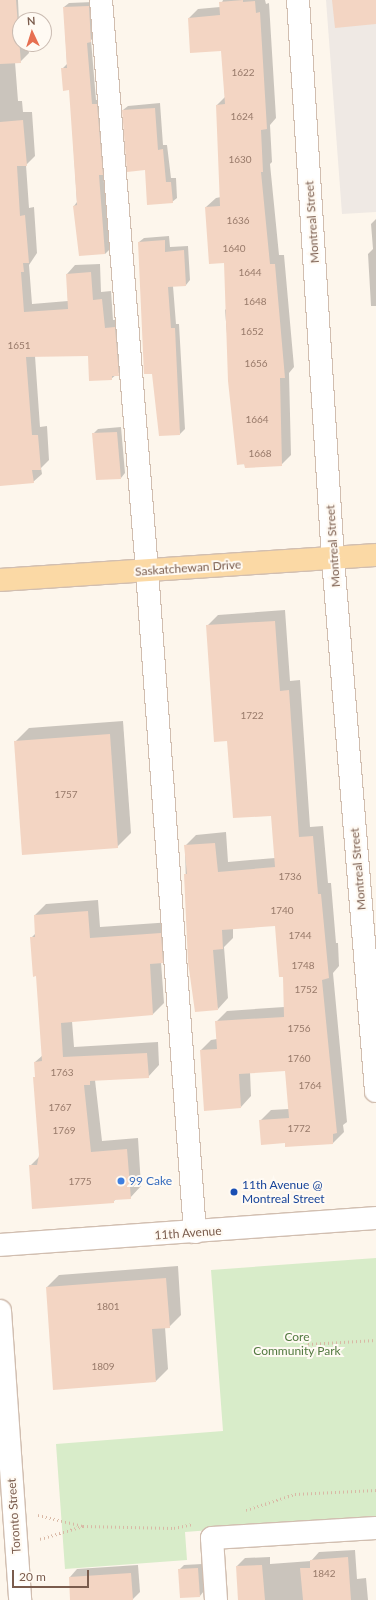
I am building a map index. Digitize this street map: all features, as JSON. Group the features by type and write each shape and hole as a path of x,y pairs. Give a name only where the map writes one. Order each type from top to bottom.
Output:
{"main road":[{"name":"Saskatchewan Drive","path":"0,580 333,559 376,554"}],"street":[{"path":"101,0 147,571 195,1232"},
{"name":"Montreal Street","path":"298,0 333,559 376,1090"},
{"name":"11th Avenue","path":"0,1245 376,1218"},
{"name":"Toronto Street","path":"0,1311 20,1600"},
{"path":"216,1600 212,1538 376,1528"}],"path":[{"path":"272,1350 306,1348 308,1344 376,1340"},
{"path":"242,1511 296,1494 376,1490"},
{"path":"14,1510 83,1526 174,1528 195,1523"},
{"path":"16,1546 83,1526"}],"shaded area":[{"path":"326,0 376,0 376,212 342,214"}],"green space":[{"name":"Core Community Park","path":"376,1258 376,1517 185,1532 187,1560 65,1569 56,1444 223,1431 211,1270"}],"building":[{"path":"0,0 16,0 17,12 12,12 12,52 20,52 21,63 0,64"},
{"path":"243,0 243,2 255,1 256,13 260,12 267,129 261,130 263,172 261,172 270,264 275,264 285,378 280,378 282,466 245,468 244,464 237,465 228,381 224,263 209,264 205,207 220,206 216,105 225,104 221,51 190,53 188,18 220,15 219,2"},
{"path":"332,0 376,0 376,24 335,28"},
{"path":"89,6 91,42 87,43 92,104 97,104 103,175 99,175 105,254 79,256 73,206 77,205 69,90 63,91 61,68 67,68 63,7"},
{"path":"155,108 158,150 163,149 166,182 171,182 173,203 147,205 145,170 127,172 122,110"},
{"path":"23,120 27,166 17,166 20,216 25,215 29,263 23,263 24,272 21,272 24,312 68,309 66,274 91,272 93,300 102,299 105,328 115,327 119,376 112,376 112,380 89,381 88,356 26,357 32,435 38,435 41,470 32,470 34,483 0,486 0,122"},
{"path":"165,240 165,252 184,250 186,286 168,287 171,328 175,328 180,435 159,436 152,374 144,374 138,242"},
{"path":"117,432 121,479 96,480 92,433"},
{"path":"275,621 280,691 289,690 299,837 313,836 318,894 321,894 329,978 322,980 337,1133 333,1134 333,1144 285,1147 285,1143 261,1145 259,1120 289,1118 285,1071 239,1074 241,1108 204,1111 200,1050 217,1049 215,1021 284,1017 283,977 279,977 275,926 222,930 223,949 213,950 218,1010 195,1012 188,962 184,874 187,874 184,845 215,843 218,872 275,867 271,816 233,818 227,741 214,742 206,625"},
{"path":"110,734 118,848 22,855 14,741"},
{"path":"88,911 90,938 161,933 163,963 150,964 153,1015 61,1023 63,1057 147,1053 149,1078 90,1081 90,1085 84,1085 91,1152 127,1149 131,1199 114,1200 114,1203 32,1209 29,1165 37,1165 39,1155 33,1077 35,1077 34,1062 42,1061 36,976 33,977 30,937 35,937 34,915"},
{"path":"166,1278 170,1328 152,1329 156,1382 53,1390 46,1287"},
{"path":"348,1557 351,1600 303,1600 300,1568 310,1568 310,1560"},
{"path":"262,1565 265,1600 238,1600 236,1566"},
{"path":"198,1568 200,1597 180,1598 178,1569"},
{"path":"131,1573 133,1600 70,1600 69,1577"}],"place":[{"name":"99 Cake","path":"121,1181"},
{"name":"11th Avenue @ Montreal Street","path":"234,1192"}]}
